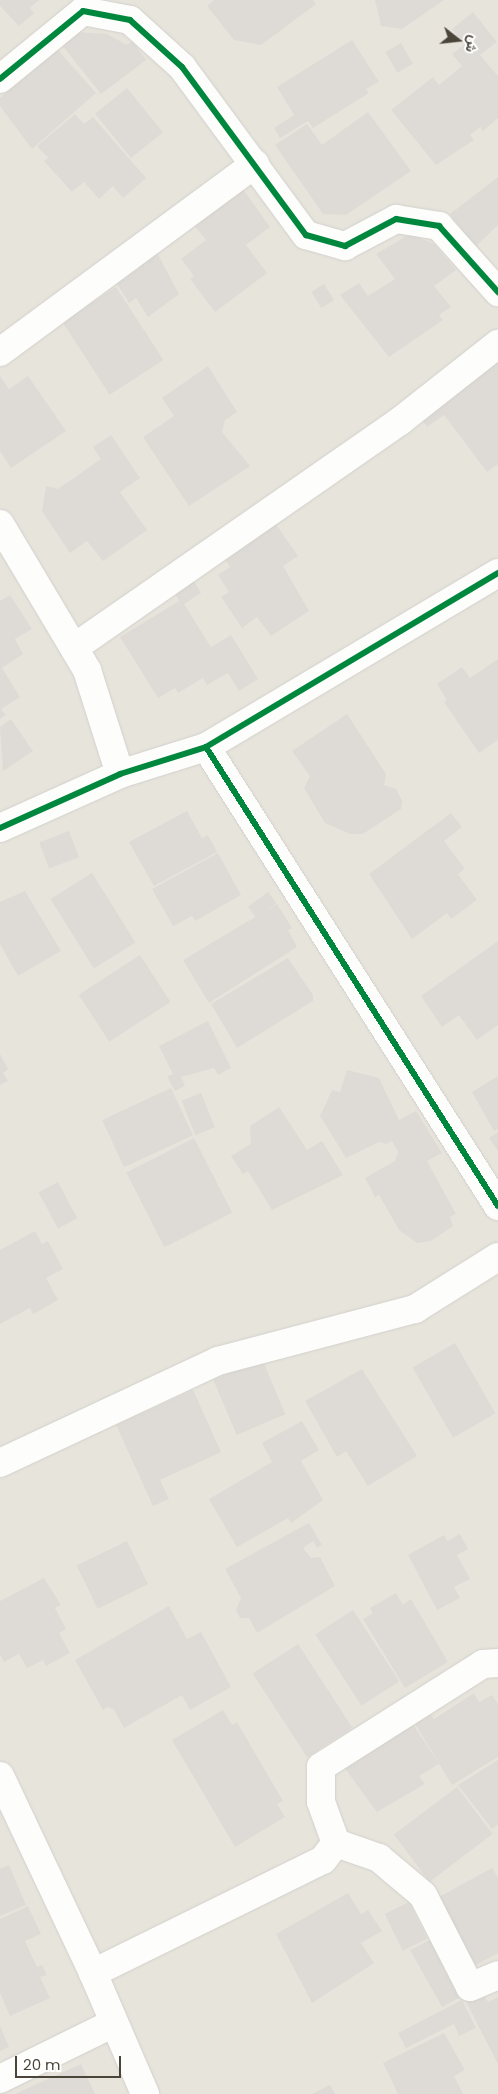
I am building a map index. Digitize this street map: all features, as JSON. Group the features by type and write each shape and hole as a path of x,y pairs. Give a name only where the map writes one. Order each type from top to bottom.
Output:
{"street":[{"path":"0,78 83,11 130,20 182,67 306,235 345,246 396,220 439,226 498,292"},
{"path":"0,352 255,164"},
{"path":"76,647 400,421 498,344"},
{"path":"0,524 76,647 101,706 120,774"},
{"path":"0,828 120,774 206,747 498,573"},
{"path":"206,747 498,1206"},
{"path":"0,1463 218,1361 415,1309 498,1257"},
{"path":"336,1843 321,1802 321,1768 483,1664 498,1663"},
{"path":"0,1776 93,1974 145,2094"},
{"path":"93,1974 323,1860 336,1843"},
{"path":"336,1843 379,1858 423,1895 470,1987 498,1975"},
{"path":"0,2080 114,2023"}],"shaded area":[{"path":"0,0 498,0 498,2094 0,2094"}],"building":[{"path":"0,0 39,0 30,8 34,13 19,26 0,6"},
{"path":"214,0 313,0 316,4 261,45 234,40 207,6"},
{"path":"375,0 444,0 402,29 381,26"},
{"path":"473,12 497,42 480,55 498,76 498,118 483,131 480,127 470,135 474,140 436,165 391,110 433,77 439,85 462,66 452,54 464,45 452,29"},
{"path":"78,32 107,34 127,45 132,41 146,60 101,94 61,44"},
{"path":"352,40 379,82 366,89 369,93 313,128 308,121 280,138 274,128 294,115 277,87"},
{"path":"401,43 413,64 397,73 385,52"},
{"path":"56,48 96,93 32,149 0,106 0,98"},
{"path":"127,88 163,132 131,158 95,114"},
{"path":"368,112 411,171 346,215 323,214 275,145 307,124 322,145"},
{"path":"75,114 84,124 93,117 146,178 123,198 113,186 99,199 84,182 72,192 44,161 48,158 37,146"},
{"path":"498,177 498,225 475,247 450,214"},
{"path":"242,188 270,227 246,245 267,273 215,312 190,279 194,276 181,259 206,240 193,224"},
{"path":"410,234 434,244 456,270 434,286 451,307 439,315 443,320 389,357 340,295 359,283 368,296 395,279 376,254"},
{"path":"157,253 179,294 148,317 136,298 129,303 117,284"},
{"path":"324,284 334,300 321,308 311,292"},
{"path":"116,287 163,360 110,395 62,322"},
{"path":"498,349 498,464 487,472 444,415 427,427 416,412"},
{"path":"208,366 237,412 225,420 222,432 250,466 189,506 143,437 174,416 162,398"},
{"path":"0,376 9,389 28,376 66,431 11,468 0,451"},
{"path":"111,435 140,478 120,492 147,530 103,561 87,541 70,553 42,511 46,486 58,489 101,459 93,447"},
{"path":"273,520 298,556 283,566 309,611 271,636 257,617 242,628 221,597 229,592 218,575 230,567 222,554"},
{"path":"191,576 201,593 184,604 211,647 231,635 258,679 239,691 228,673 207,685 203,678 178,693 175,688 158,698 120,637 179,601 172,588"},
{"path":"10,595 32,629 15,639 23,654 2,668 20,697 1,709 6,715 0,719 0,601"},
{"path":"498,659 498,740 479,753 444,702 447,700 437,684 462,667 470,678"},
{"path":"347,714 386,774 384,785 396,789 402,801 401,809 363,834 350,834 325,823 304,788 310,776 292,751"},
{"path":"11,719 33,751 3,771 0,727"},
{"path":"187,811 202,838 208,835 217,852 154,886 129,842"},
{"path":"451,813 462,827 444,841 465,869 458,874 477,900 451,919 447,913 412,939 369,874"},
{"path":"69,831 79,857 49,869 39,842"},
{"path":"218,853 241,895 195,921 192,916 173,926 152,889"},
{"path":"92,873 135,943 94,969 50,899"},
{"path":"25,891 61,951 18,976 0,944 0,902"},
{"path":"268,892 276,903 256,918 248,907"},
{"path":"277,904 292,928 288,930 297,947 209,1003 183,960"},
{"path":"498,941 498,1025 477,1040 459,1015 442,1027 421,996"},
{"path":"140,955 170,1002 109,1042 79,995"},
{"path":"288,958 313,995 313,1001 237,1048 211,1004"},
{"path":"208,1021 231,1068 218,1075 214,1068 181,1077 185,1086 175,1091 167,1076 173,1074 159,1046"},
{"path":"0,1054 8,1069 3,1073 8,1081 0,1085"},
{"path":"347,1070 379,1078 399,1120 416,1111 442,1153 427,1161 456,1214 450,1217 453,1226 431,1241 417,1243 399,1230 379,1195 375,1197 365,1178 395,1161 398,1152 392,1141 386,1144 379,1142 346,1158 320,1116 332,1090 340,1092"},
{"path":"498,1076 498,1129 494,1131 472,1092"},
{"path":"171,1088 193,1135 124,1167 102,1120"},
{"path":"201,1093 215,1127 195,1135 182,1101"},
{"path":"279,1107 307,1150 322,1141 343,1175 272,1210 248,1171 243,1174 231,1156 251,1144 250,1126"},
{"path":"498,1132 498,1151 489,1138"},
{"path":"194,1138 232,1213 164,1247 126,1173"},
{"path":"58,1182 77,1218 58,1229 39,1192"},
{"path":"35,1231 42,1244 48,1241 63,1269 46,1278 58,1300 33,1314 30,1308 0,1324 0,1250"},
{"path":"455,1343 496,1413 453,1438 413,1368"},
{"path":"262,1359 285,1414 237,1435 213,1380"},
{"path":"362,1369 417,1456 368,1486 346,1451 337,1457 305,1401"},
{"path":"193,1390 221,1452 160,1480 169,1499 153,1506 116,1425"},
{"path":"302,1421 319,1450 301,1461 323,1500 291,1523 288,1518 237,1547 209,1499 272,1462 262,1443"},
{"path":"309,1523 322,1545 317,1548 313,1541 303,1548 311,1558 320,1557 335,1586 257,1633 249,1618 240,1618 236,1610 241,1598 225,1569"},
{"path":"460,1534 468,1549 457,1555 470,1579 454,1587 460,1598 437,1610 408,1555 444,1535 447,1541"},
{"path":"127,1541 148,1584 98,1609 77,1566"},
{"path":"44,1578 61,1605 55,1608 66,1629 59,1633 70,1653 46,1666 43,1660 27,1668 19,1654 4,1662 0,1654 0,1601"},
{"path":"396,1593 403,1605 411,1599 448,1662 405,1688 363,1619 373,1613 370,1608"},
{"path":"169,1606 187,1639 201,1632 231,1687 190,1710 182,1695 124,1728 114,1710 108,1707 103,1710 75,1660"},
{"path":"353,1610 399,1681 362,1706 315,1635"},
{"path":"298,1644 352,1728 307,1757 253,1673"},
{"path":"474,1693 479,1702 492,1695 498,1704 498,1757 452,1785 411,1717 426,1708 434,1719"},
{"path":"223,1710 232,1725 237,1722 283,1801 277,1804 285,1817 235,1847 172,1740"},
{"path":"411,1721 439,1764 419,1776 425,1784 377,1812 341,1763"},
{"path":"498,1760 498,1824 492,1829 458,1785"},
{"path":"457,1787 493,1834 429,1882 394,1835"},
{"path":"9,1865 26,1905 0,1916 0,1869"},
{"path":"492,1868 498,1877 498,1953 474,1966 437,1898"},
{"path":"348,1893 361,1914 368,1910 382,1931 361,1943 374,1963 312,2003 276,1934"},
{"path":"409,1902 427,1939 403,1951 385,1914"},
{"path":"28,1906 41,1934 25,1941 37,1967 42,1965 47,1975 40,1977 50,1998 10,2016 0,1993 0,1919"},
{"path":"430,1940 459,1998 442,2007 410,1950"},
{"path":"481,1990 488,2002 498,1997 498,2064 464,1998"},
{"path":"462,2000 476,2028 459,2036 454,2024 406,2048 398,2033"},
{"path":"0,2026 9,2047 0,2051"},
{"path":"444,2033 465,2070 454,2076 463,2094 398,2094 383,2063"},
{"path":"81,2064 95,2094 15,2094"},
{"path":"330,2085 335,2094 312,2094"}],"cycle path":[{"path":"0,79 83,11 130,20 182,67 306,235 345,246 396,219 439,226 498,292"},
{"path":"0,828 120,774 206,747 498,573"},
{"path":"206,747 498,1206"}]}
